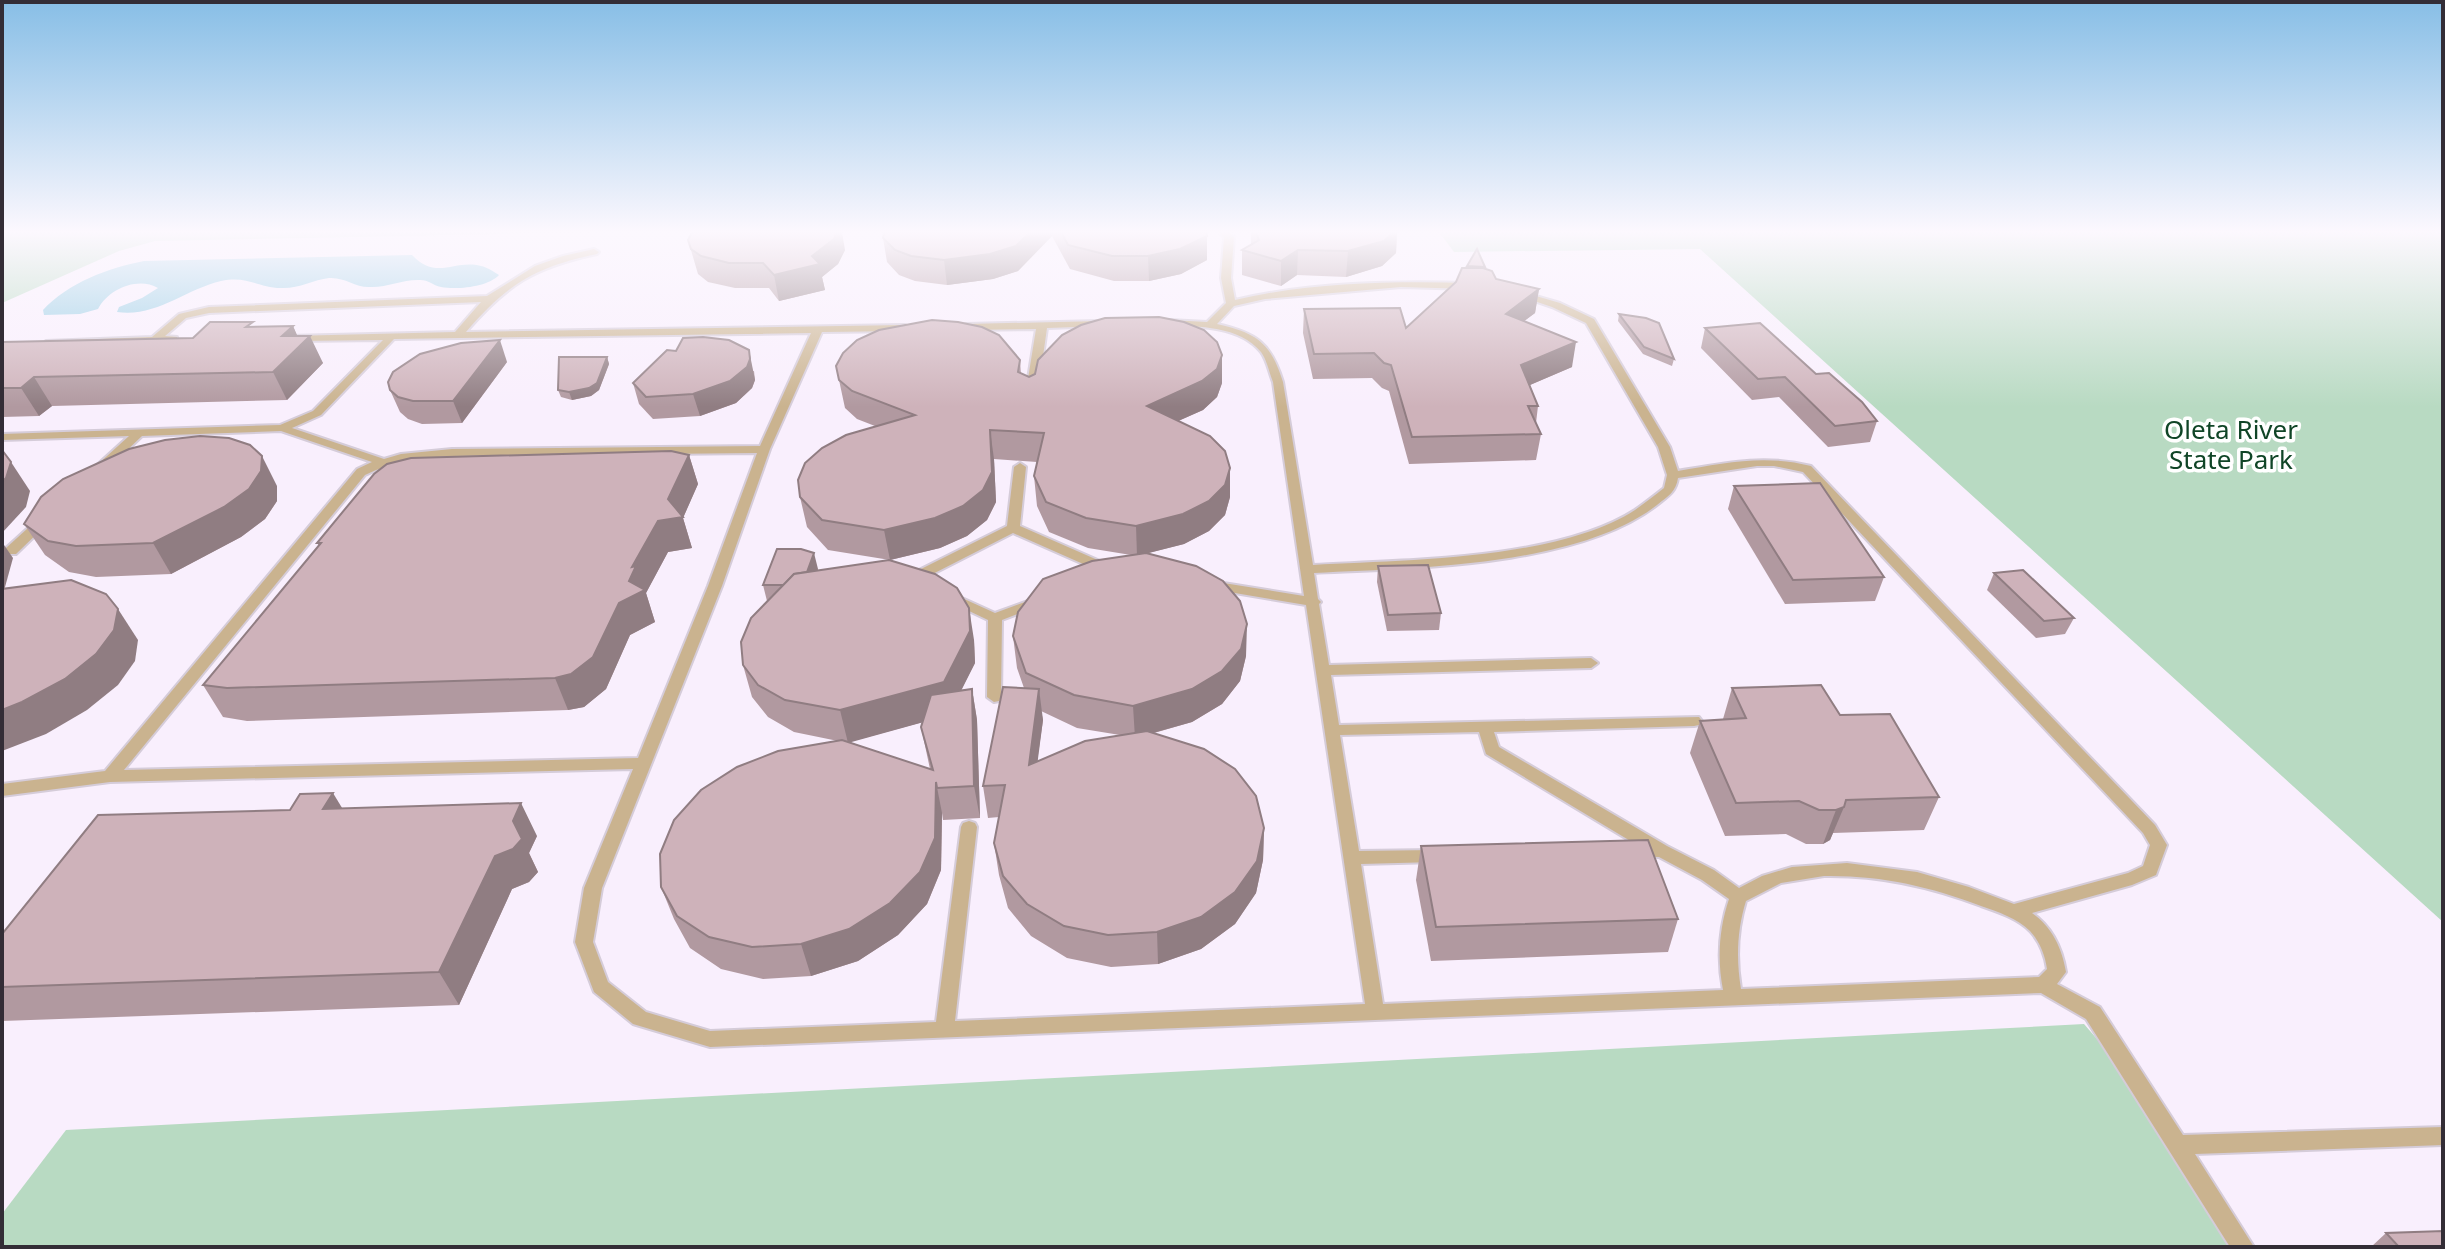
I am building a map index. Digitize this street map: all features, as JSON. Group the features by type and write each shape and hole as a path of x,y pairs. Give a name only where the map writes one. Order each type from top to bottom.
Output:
{"lane":[{"path":"456,337 499,290"},
{"path":"1228,290 1231,304"},
{"path":"1210,325 1231,304 1265,296 1330,290"},
{"path":"1309,569 1456,560 1565,541 1642,512 1670,489 1673,475 1664,447 1590,321 1556,305 1504,291"},
{"path":"155,339 183,316 209,310 489,299"},
{"path":"1155,323 1210,325 1240,334 1261,346 1271,360 1278,382 1309,569 1375,1010"},
{"path":"950,327 1113,324"},
{"path":"1030,399 1042,325"},
{"path":"280,338 921,328"},
{"path":"817,331 764,449 715,586 593,888 584,942 601,987 640,1018 710,1039 2043,985 2093,1013 2243,1247"},
{"path":"2,437 282,428 317,413 391,337"},
{"path":"31,345 186,339"},
{"path":"282,428 382,462"},
{"path":"92,476 138,434"},
{"path":"110,776 361,472 382,462 454,454 764,449"},
{"path":"1673,475 1760,461 1792,464 1807,469 2149,829 2159,845 2150,870 2132,878 2013,911"},
{"path":"1013,528 1020,467"},
{"path":"11,551 57,508"},
{"path":"1013,528 1094,572 1115,569"},
{"path":"1013,528 919,584 995,618 1050,597"},
{"path":"1191,582 1314,602"},
{"path":"994,697 995,618"},
{"path":"1322,670 1591,663"},
{"path":"1332,730 1694,721"},
{"path":"1485,727 1492,750 1661,851 1708,875 1739,897"},
{"path":"2,790 110,776 642,763"},
{"path":"945,1029 969,827"},
{"path":"1615,852 1661,851"},
{"path":"1351,858 1460,855"},
{"path":"1733,996 1726,959 1731,919 1739,897 1762,882 1797,872 1875,870 1930,879 2013,911 2036,926 2055,955 2057,972 2043,985"},
{"path":"2180,1145 2443,1136"}],"green space":[{"path":"2,290 31,290 2,303"},
{"name":"Oleta River State Park","path":"1746,290 2443,290 2443,922"},
{"path":"2084,1024 2155,1106 2245,1247 2,1247 2,1214 66,1130"}],"water":[{"path":"116,290 98,309 80,314 44,315 43,310 64,292"},
{"path":"154,290 196,290 144,311 117,312 119,307"}],"building":[{"path":"1447,290 1537,290 1506,314 1576,342 1521,365 1538,406 1528,406 1541,434 1412,437 1391,365 1384,363 1374,353 1314,354 1304,309 1400,308 1406,328"},
{"path":"1619,314 1659,323 1674,359 1644,347"},
{"path":"1159,317 1204,330 1217,342 1222,355 1217,369 1202,381 1147,406 1210,436 1225,451 1230,468 1225,485 1209,501 1183,514 1136,526 1086,518 1046,502 1034,476 1044,433 990,430 992,472 983,490 963,506 935,518 884,530 822,520 800,497 798,480 805,463 822,448 846,435 915,415 852,391 839,380 836,366 843,353 857,340 879,330 932,320 982,327 999,335 1020,360 1018,372 1029,377 1035,374 1038,360 1062,335 1081,325 1105,318"},
{"path":"210,322 253,322 246,327 293,326 282,336 310,336 273,372 34,377 21,388 2,388 2,342 193,338"},
{"path":"1760,323 1816,374 1829,373 1862,402 1877,421 1835,426 1785,377 1758,379 1705,328"},
{"path":"683,338 729,340 749,350 747,367 730,381 693,394 646,397 633,383 667,350 676,351"},
{"path":"500,340 453,401 413,401 398,397 390,390 388,382 393,372 420,354 461,343"},
{"path":"559,357 607,357 597,383 569,392 558,390"},
{"path":"200,436 229,438 250,445 262,456 261,471 249,489 224,507 153,543 76,546 48,541 24,524 41,497 63,479 129,449"},
{"path":"2,450 11,462 2,482"},
{"path":"671,451 689,455 668,499 683,517 658,521 632,567 636,566 629,581 645,590 619,603 593,657 571,674 555,678 227,688 203,685 374,474 387,464 411,458"},
{"path":"1820,483 1884,577 1793,580 1734,486"},
{"path":"777,549 801,549 814,553 807,572 794,574 784,585 763,585"},
{"path":"1146,553 1196,566 1223,581 1240,601 1247,624 1241,649 1222,671 1192,689 1133,706 1074,695 1026,673 1013,636 1018,612 1043,579 1092,561"},
{"path":"889,560 935,574 957,588 969,608 970,631 944,682 840,710 785,700 758,685 743,665 741,642 751,618 794,574"},
{"path":"1428,565 1441,613 1388,615 1378,566"},
{"path":"2023,570 2074,618 2044,621 1994,573"},
{"path":"71,580 106,594 118,609 114,630 96,654 65,679 2,710 2,589"},
{"path":"1821,685 1840,715 1890,714 1939,797 1846,800 1844,807 1836,810 1819,810 1799,801 1736,803 1700,721 1746,718 1732,688"},
{"path":"1003,687 1039,689 1029,765 1085,741 1147,731 1204,749 1235,769 1256,796 1264,828 1257,861 1235,892 1201,917 1157,932 1108,935 1064,926 1027,904 1003,876 994,843 1005,785 983,786"},
{"path":"972,689 974,786 937,788 936,782 935,838 920,872 890,903 849,929 801,944 752,947 709,937 677,916 661,887 660,854 674,820 701,790 737,767 778,751 842,740 933,770 921,727 931,695"},
{"path":"333,793 323,809 521,803 513,821 522,839 513,849 495,856 439,972 2,987 2,934 98,815 290,810 300,794"},
{"path":"1648,840 1678,919 1436,927 1421,846"},
{"path":"2443,1231 2443,1247 2399,1247 2386,1233"}]}
